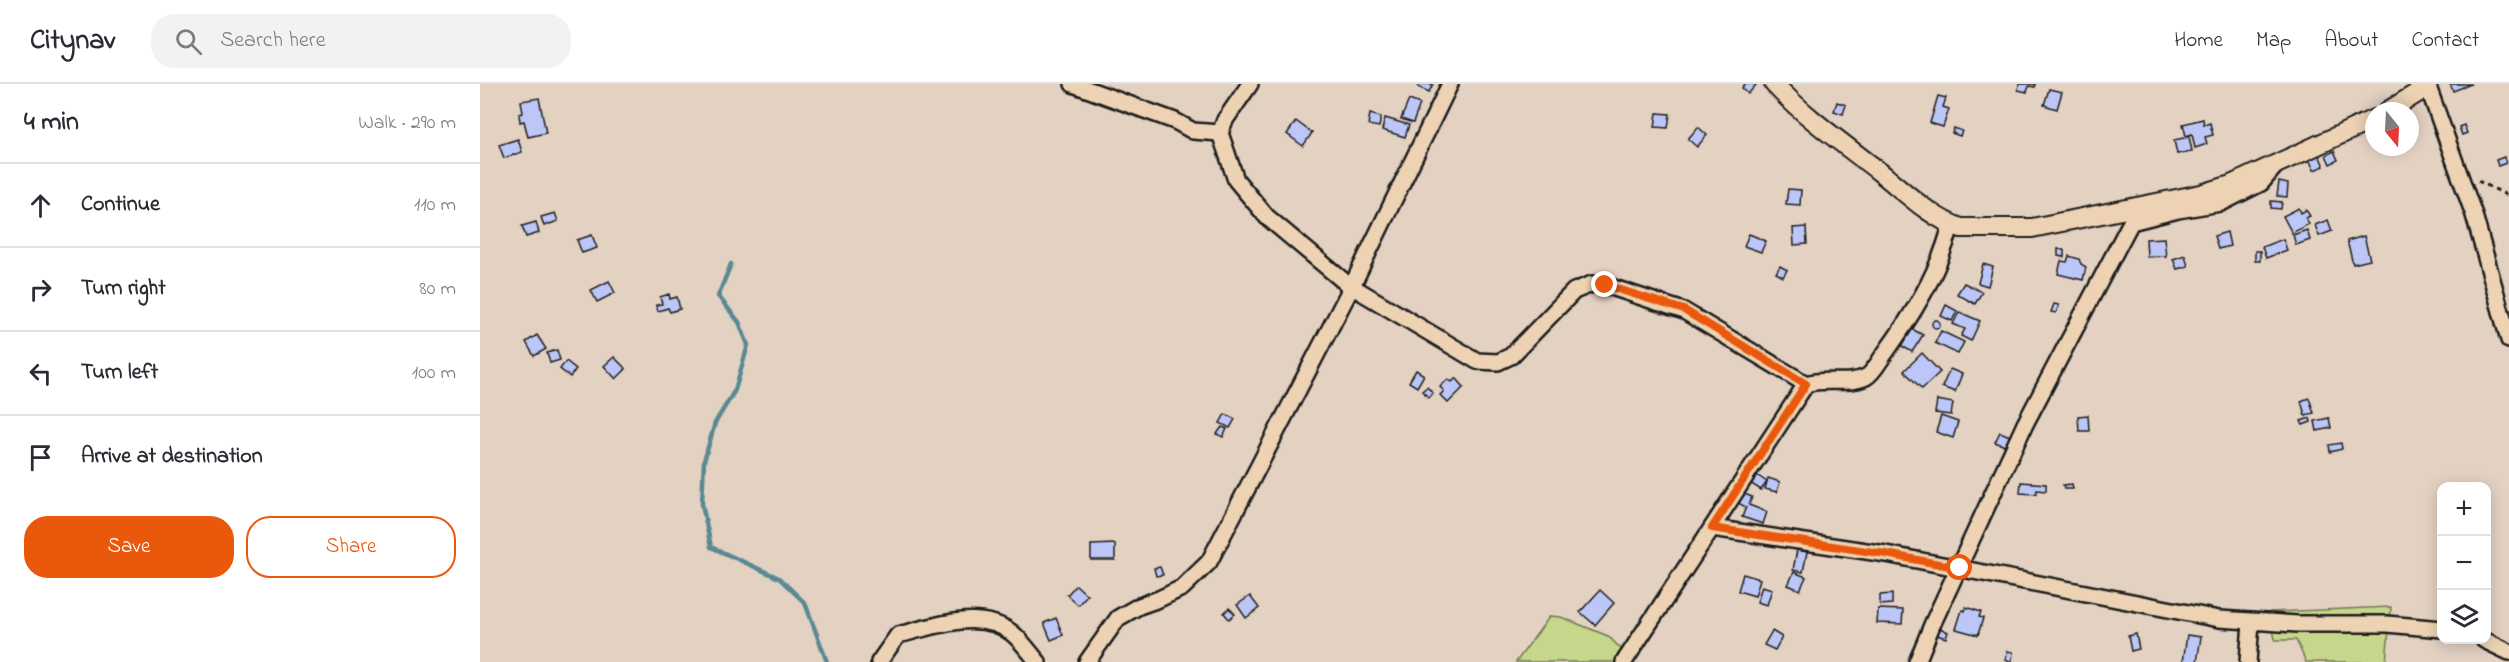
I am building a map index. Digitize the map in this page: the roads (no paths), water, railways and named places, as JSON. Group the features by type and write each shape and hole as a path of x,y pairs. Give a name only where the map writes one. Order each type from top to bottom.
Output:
{"street":[{"path":"1073,84 1174,120 1193,131 1220,132"},
{"path":"1250,84 1225,120 1220,132 1236,180 1267,217 1352,286 1477,361 1498,362 1511,356 1574,291 1593,284 1605,285 1684,310 1806,384"},
{"path":"1087,662 1118,618 1182,588 1209,562 1352,286 1450,84"},
{"path":"1774,84 1814,122 1923,206 1951,225 1961,228 2032,228 2201,194 2230,185 2365,123"},
{"path":"2403,102 2419,92 2421,84"},
{"path":"2427,84 2474,215 2509,340"},
{"path":"1917,662 1988,501 2025,424 2130,222 2178,210 2221,203 2260,183 2276,165"},
{"path":"1624,662 1806,384 1812,381 1842,382 1867,377 1923,295 1948,239 1951,225"},
{"path":"1712,528 1886,554 2218,619 2251,623 2386,624 2437,629"},
{"path":"879,662 898,635 962,619 991,624 1012,633 1038,662"},
{"path":"2248,662 2251,623"},
{"path":"2491,643 2509,652"}],"waterway":[{"path":"731,264 718,296 739,322 748,345 735,390 715,423 704,461 702,504 711,547 779,578 805,603 827,662"}]}
